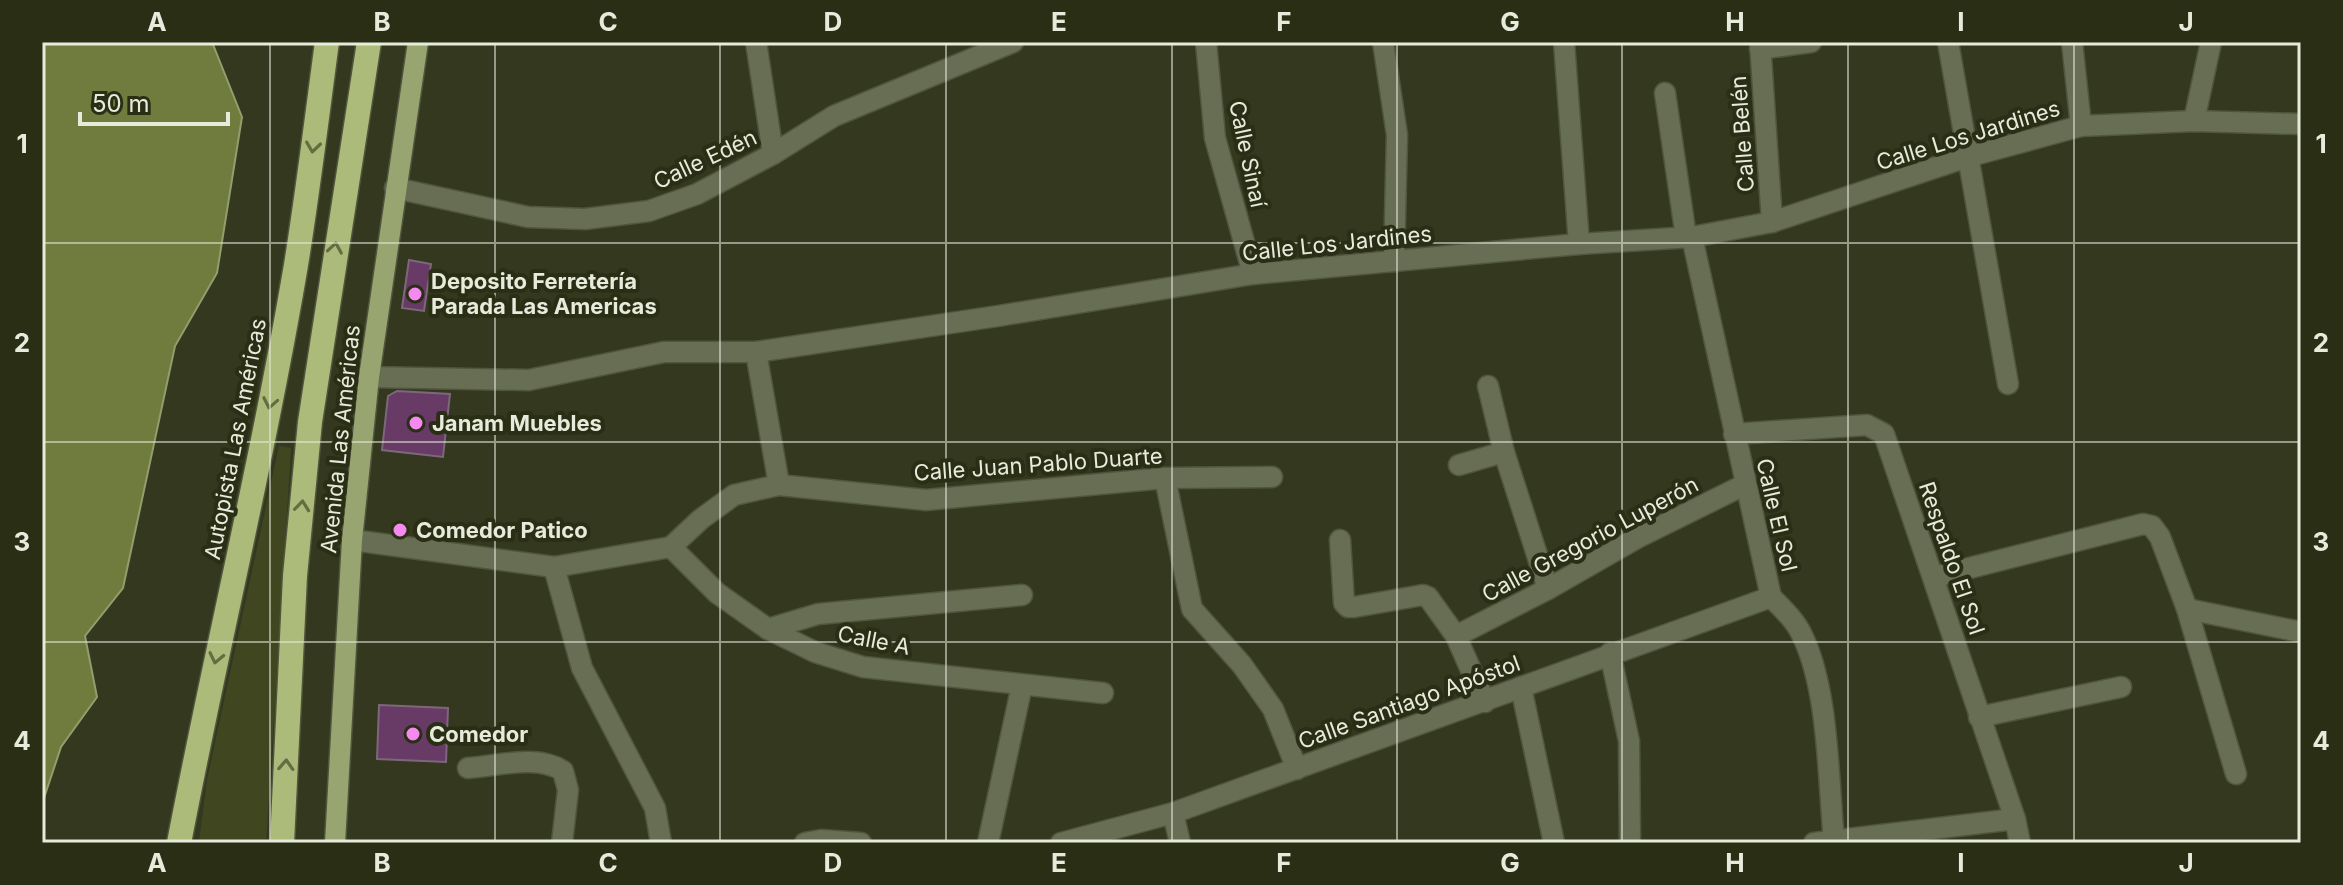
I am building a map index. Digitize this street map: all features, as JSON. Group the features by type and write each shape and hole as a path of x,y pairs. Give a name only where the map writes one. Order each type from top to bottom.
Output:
{"highway":[{"name":"Autopista Las Américas","path":"179,843 291,293 327,42"},
{"path":"282,843 295,576 310,422 369,42"}],"main road":[{"name":"Avenida Las Américas","path":"335,843 352,540 369,377 418,42"}],"street":[{"path":"756,42 773,154"},
{"name":"Calle Edén","path":"395,188 528,217 585,219 649,211 697,194 773,154 834,116 1013,42"},
{"name":"Calle Sinaí","path":"1206,42 1215,138 1253,274"},
{"path":"1383,42 1397,135 1394,261"},
{"path":"1564,42 1579,244"},
{"path":"1760,45 1811,42"},
{"path":"1948,42 2008,384"},
{"path":"2072,42 2081,126"},
{"path":"2194,121 2211,42"},
{"name":"Calle Belén","path":"1760,45 1772,222"},
{"name":"Calle El Sol","path":"1665,93 1689,237 1771,597 1788,613 1802,633 1820,695 1824,842"},
{"name":"Calle Los Jardines","path":"369,377 529,380 664,352 756,352 1253,274 1689,237 1772,222 1967,157 2081,126 2194,121 2301,124"},
{"path":"756,352 779,485"},
{"path":"1488,386 1504,452 1548,589"},
{"name":"Respaldo El Sol","path":"1734,434 1867,425 1884,434 2015,819 2020,843"},
{"path":"1459,465 1504,452"},
{"name":"Calle Juan Pablo Duarte","path":"671,547 701,519 734,495 779,485 926,500 1165,478 1272,477"},
{"path":"1165,478 1192,609 1242,665 1273,709 1297,769"},
{"name":"Calle Gregorio Luperón","path":"1456,636 1548,589 1637,538 1746,484"},
{"path":"1934,577 2143,524 2152,526 2160,537 2187,609 2236,774"},
{"path":"352,540 554,567 671,547"},
{"path":"1340,540 1344,603 1348,607 1423,595 1428,597 1456,636 1485,702"},
{"name":"Calle A","path":"671,547 717,593 768,629 815,652 863,667 1103,693"},
{"path":"554,567 582,668 655,808 661,843"},
{"path":"768,629 818,614 1022,595"},
{"name":"Calle Santiago Apóstol","path":"1061,843 1173,813 1771,597"},
{"path":"2187,609 2301,632"},
{"path":"1610,653 1629,741 1630,843"},
{"path":"988,843 1022,685"},
{"path":"1521,687 1554,843"},
{"path":"1979,717 2121,687"},
{"path":"468,768 536,762 554,765 563,771 568,790 562,843"},
{"path":"1173,813 1180,843"},
{"path":"1824,842 2015,819"},
{"path":"805,843 821,840 861,843"}],"shaded area":[{"path":"42,42 212,42 242,117 217,273 175,346 123,588 85,636 97,697 61,747 42,804"},
{"path":"279,446 291,448 266,843 199,843 207,780"}],"building":[{"name":"Deposito Ferretería Parada Las Americas","path":"409,260 431,264 424,311 402,308"},
{"name":"Janam Muebles","path":"397,391 450,394 443,457 382,450 388,396"},
{"name":"Comedor","path":"379,705 448,708 446,762 377,759"}],"place":[{"name":"Deposito Ferretería Parada Las Americas","path":"415,294"},
{"name":"Janam Muebles","path":"416,423"},
{"name":"Comedor Patico","path":"400,530"},
{"name":"Comedor","path":"413,734"}]}
